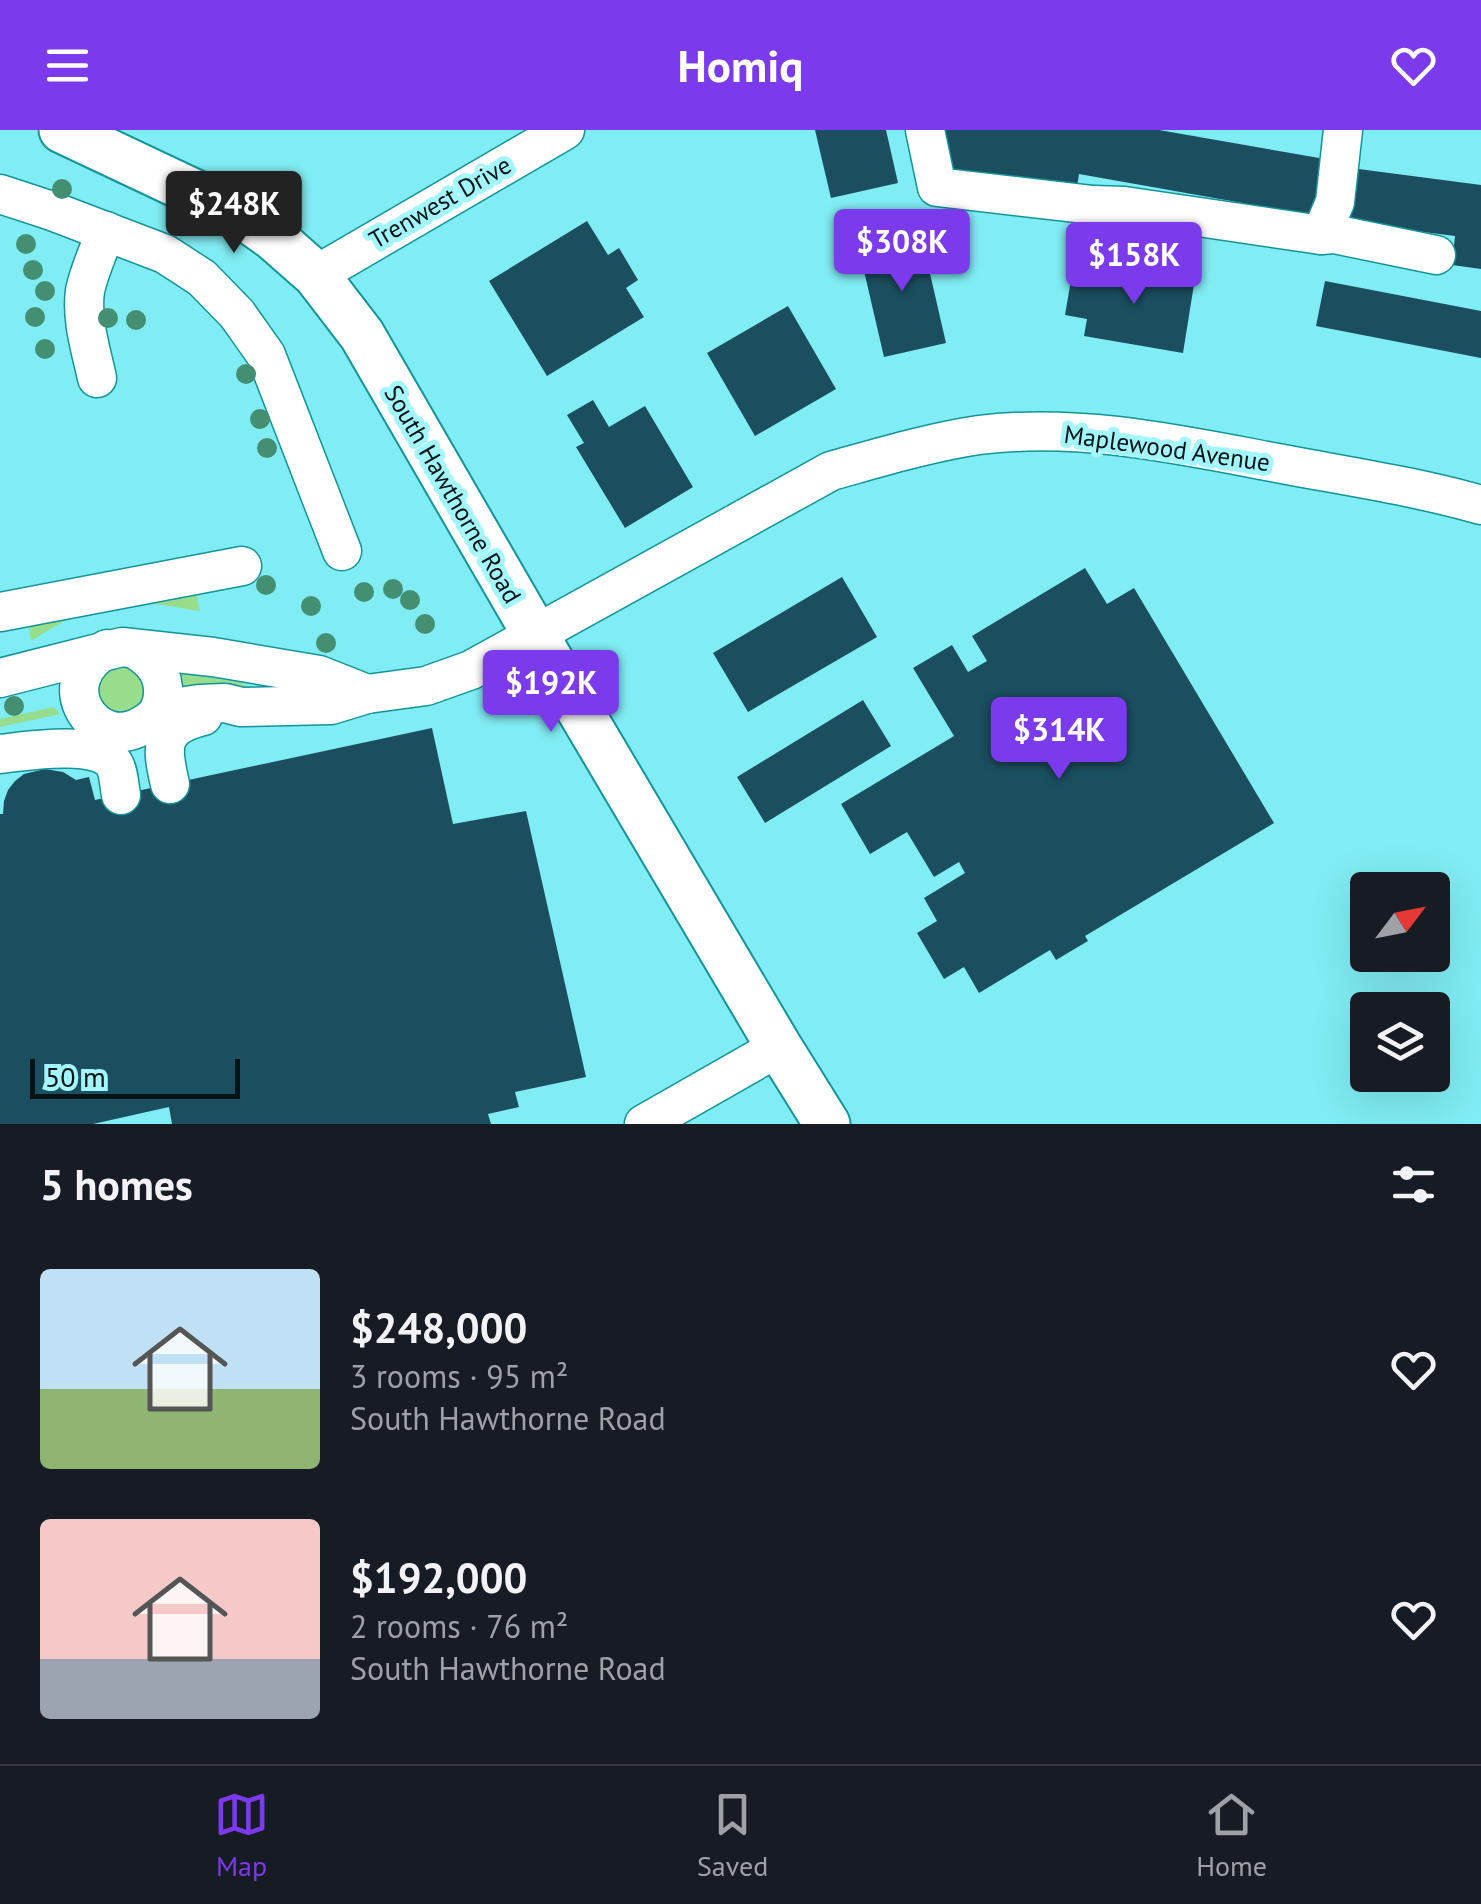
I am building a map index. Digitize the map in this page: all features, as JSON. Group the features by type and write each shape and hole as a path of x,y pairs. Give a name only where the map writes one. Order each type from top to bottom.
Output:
{"main road":[{"name":"South Hawthorne Road","path":"62,130 240,214 316,275 362,335 827,1124"}],"street":[{"name":"Trenwest Drive","path":"316,275 564,130"},
{"path":"925,130 937,188 1124,206 1334,234 1436,255"},
{"path":"1321,235 1334,202 1343,130"},
{"path":"0,194 164,254 202,278 237,314 266,355 342,550"},
{"path":"97,378 84,304 106,231"},
{"name":"Maplewood Avenue","path":"241,708 331,705 367,694 426,686 471,670 831,472 979,436 1076,431 1177,444 1481,505"},
{"path":"0,612 242,566"},
{"path":"139,783 83,710 79,681 94,656 121,650 213,657 319,675 367,694"},
{"path":"0,678 121,650 149,657 162,683 139,783"},
{"path":"0,742 97,724 126,732 155,715 198,704 225,703 241,708"},
{"path":"139,783 164,758 168,734 177,724 241,708"},
{"path":"0,754 96,750 139,783"},
{"path":"644,1124 779,1047"}],"green space":[{"path":"191,588 200,611 112,603 80,613 31,641 30,618"},
{"path":"124,660 150,683 137,715 102,712 95,678"},
{"path":"172,671 242,683 247,686 178,696"},
{"path":"54,707 60,714 0,727 0,719"}],"building":[{"path":"815,130 886,130 898,183 831,198"},
{"path":"943,130 1159,130 1325,159 1315,216 1079,174 1076,194 936,170"},
{"path":"1351,168 1481,185 1481,269 1452,265 1455,236 1344,222"},
{"path":"587,221 608,255 619,248 638,280 626,288 644,317 547,376 489,281"},
{"path":"920,230 946,343 884,357 858,245"},
{"path":"1098,262 1195,278 1183,353 1084,336 1087,319 1065,315 1071,280 1095,284"},
{"path":"1325,281 1481,311 1481,358 1316,326"},
{"path":"788,306 836,389 755,436 707,353"},
{"path":"593,400 609,427 645,406 693,487 625,528 576,447 584,443 567,415"},
{"path":"1085,568 1107,604 1134,588 1274,823 1085,936 1088,941 1056,960 1050,950 979,993 964,967 944,979 917,933 937,921 924,898 965,873 959,862 934,877 907,832 870,854 841,804 954,736 913,668 952,645 968,672 987,661 972,636"},
{"path":"842,577 877,637 748,712 713,653"},
{"path":"863,700 891,746 765,823 737,777"},
{"path":"432,728 453,824 526,811 586,1077 515,1092 519,1107 488,1114 491,1124 172,1124 169,1107 93,1124 0,1124 0,814 15,781 24,774 45,769 63,772 76,780 89,777 95,800"}]}
